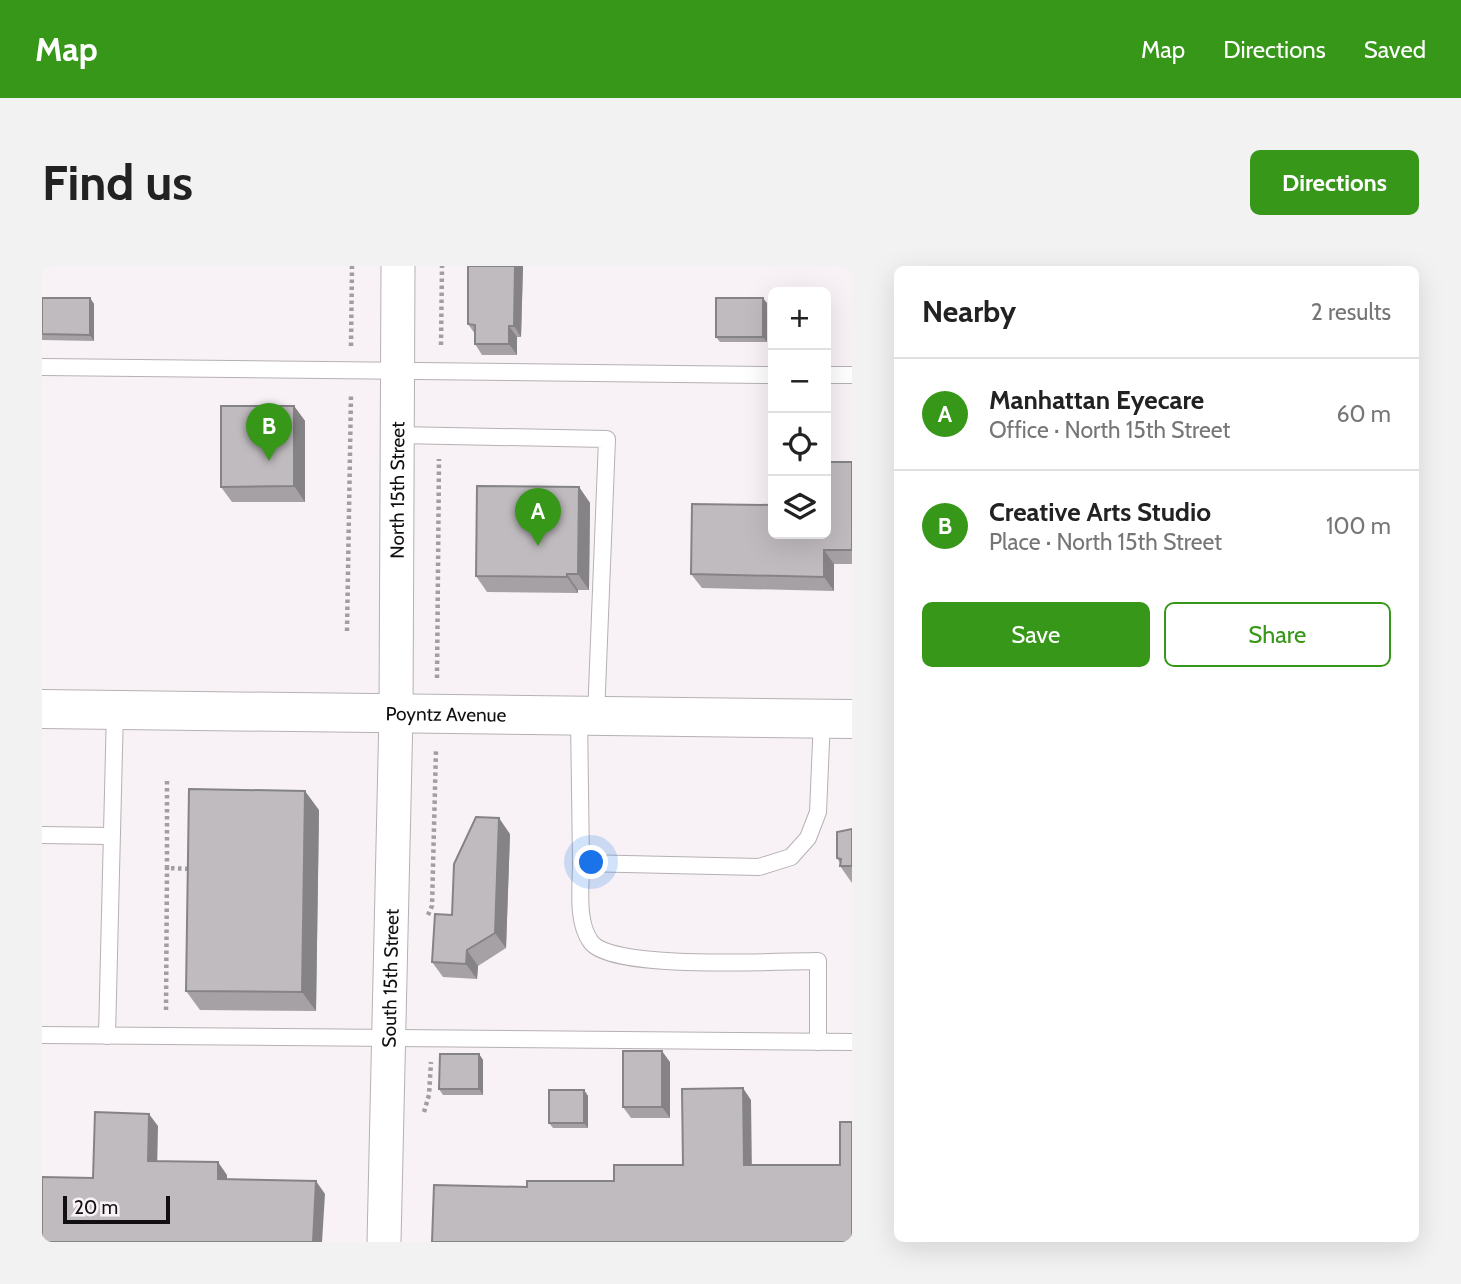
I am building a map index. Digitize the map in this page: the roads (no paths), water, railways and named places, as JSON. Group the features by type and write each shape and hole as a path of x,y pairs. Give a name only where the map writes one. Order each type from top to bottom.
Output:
{"street":[{"name":"North 15th Street","path":"396,714 400,372 398,266"},
{"name":"Poyntz Avenue","path":"42,709 837,719"},
{"name":"South 15th Street","path":"384,1242 396,714"}],"lane":[{"path":"42,367 768,374"},
{"path":"831,375 852,375"},
{"path":"398,435 607,439 587,716 581,863 584,930 592,944 599,949 626,957 665,961 818,961 818,1042"},
{"path":"107,1036 115,710"},
{"path":"581,863 759,867 791,857 808,838 818,812 837,719"},
{"path":"42,835 110,836"},
{"path":"42,1035 852,1042"}],"place":[{"name":"Creative Arts Studio","path":"269,461"},
{"name":"Manhattan Eyecare","path":"538,546"}]}
